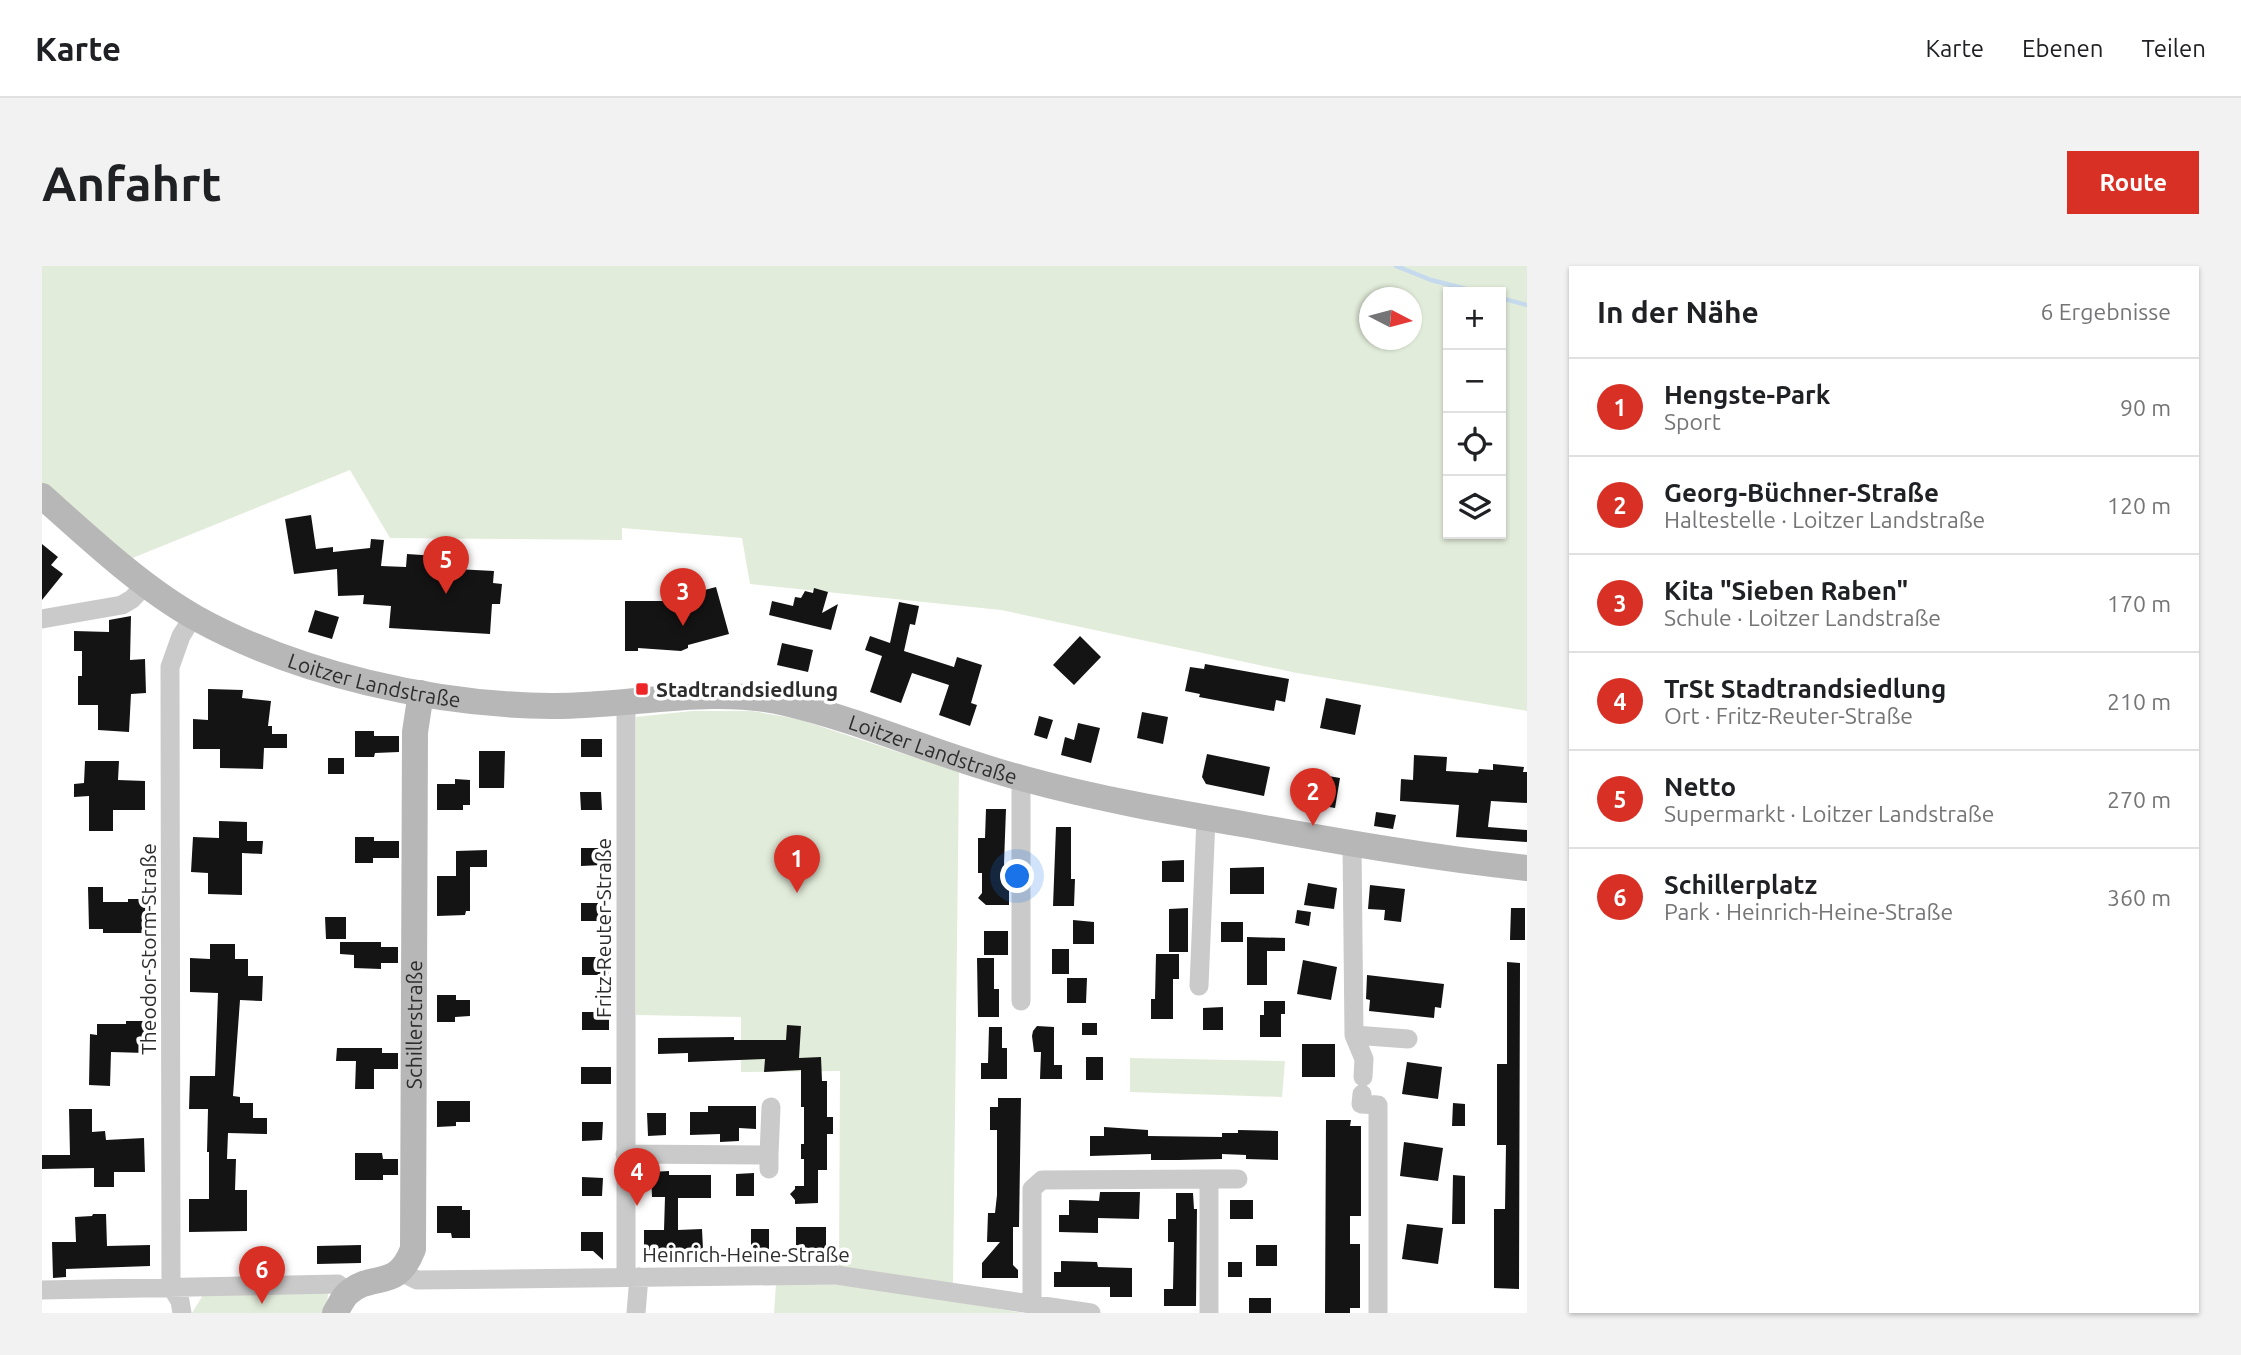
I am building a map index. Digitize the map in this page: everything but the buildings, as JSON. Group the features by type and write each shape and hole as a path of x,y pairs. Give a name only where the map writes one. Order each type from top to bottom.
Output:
{"main road":[{"name":"Loitzer Landstraße","path":"42,496 146,584 193,617 246,642 305,664 363,681 421,693 553,706 702,697 787,703 1021,778 1115,801 1352,845 1527,868"},
{"name":"Schillerstraße","path":"401,1272 413,1249 415,732 421,693"},
{"path":"342,1303 362,1286 401,1272"}],"street":[{"path":"42,619 122,604 132,599 146,584"},
{"name":"Theodor-Storm-Straße","path":"171,1286 170,667 181,636 193,617"},
{"name":"Fritz-Reuter-Straße","path":"626,702 625,1154 636,1313"},
{"path":"1021,778 1021,1001"},
{"path":"1199,986 1206,818"},
{"path":"1352,845 1354,1035 1364,1059 1361,1104 1378,1105 1378,1313"},
{"path":"1354,1035 1408,1040"},
{"path":"625,1154 769,1162 771,1107"},
{"path":"1209,1179 1209,1313"},
{"path":"1032,1303 1032,1189 1042,1180 1238,1179"},
{"name":"Heinrich-Heine-Straße","path":"401,1272 417,1280 836,1275 1091,1313"},
{"path":"42,1290 338,1284 342,1303"},
{"path":"171,1286 180,1301 182,1313"}],"green space":[{"path":"42,266 1527,266 1527,711 1297,673 1001,610 750,584 742,538 622,528 622,540 390,538 350,470 130,559 42,486"},
{"path":"692,711 752,711 798,719 959,772 953,1284 839,1268 840,1071 741,1072 741,1017 636,1015 636,717"},
{"path":"1130,1058 1285,1061 1282,1097 1130,1092"},
{"path":"776,1283 839,1285 892,1291 1023,1313 774,1313"},
{"path":"328,1294 326,1313 192,1313 203,1295"}],"waterway":[{"path":"1396,266 1431,280 1458,287"},
{"path":"1506,299 1527,305"}],"place":[{"name":"Netto","path":"446,594"},
{"name":"Kita \"Sieben Raben\"","path":"683,626"},
{"name":"Stadtrandsiedlung","path":"642,689"},
{"name":"Georg-Büchner-Straße","path":"1313,826"},
{"name":"Hengste-Park","path":"797,893"},
{"name":"TrSt Stadtrandsiedlung","path":"637,1206"},
{"name":"Schillerplatz","path":"262,1304"}]}
